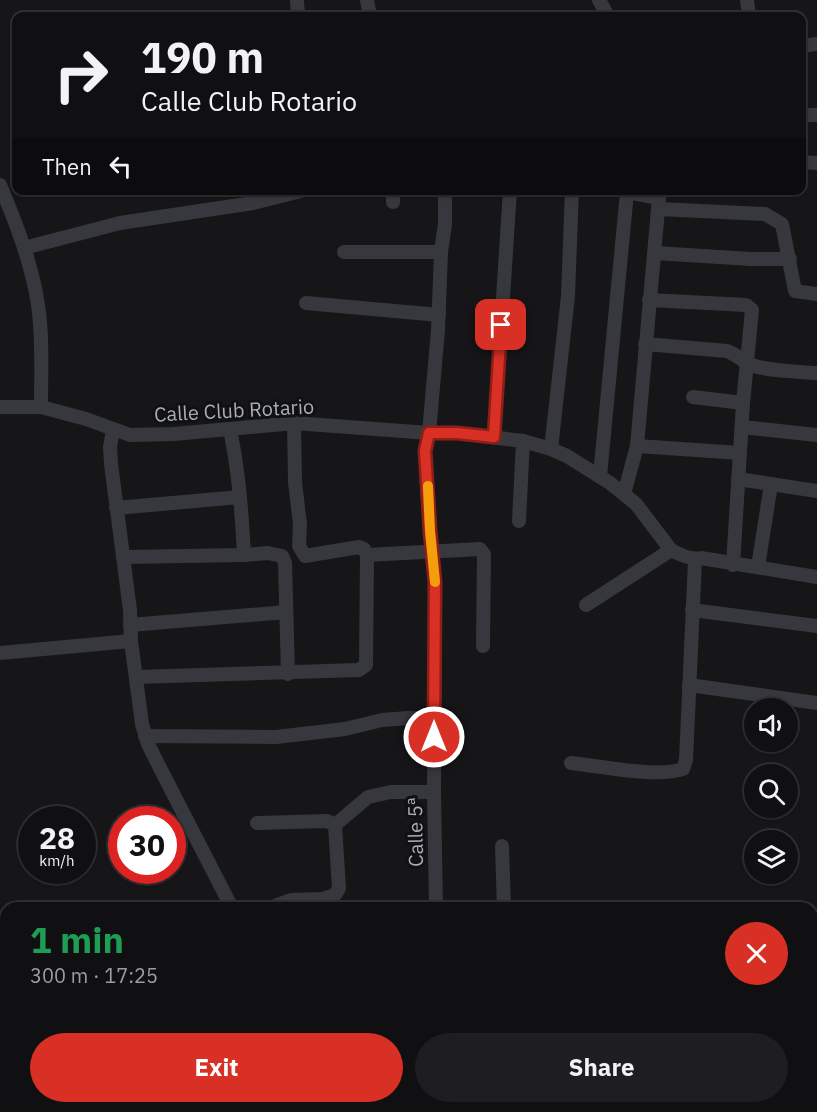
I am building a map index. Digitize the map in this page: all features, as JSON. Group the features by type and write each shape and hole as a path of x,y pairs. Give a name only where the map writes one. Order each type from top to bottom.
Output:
{"street":[{"path":"0,185 24,248 38,305 41,407"},
{"path":"24,248 120,223 253,203 284,195"},
{"name":"Calle 5ª","path":"436,902 435,582 425,451 429,433 439,315 446,195"},
{"path":"494,437 510,195"},
{"path":"551,449 567,296 572,195"},
{"path":"600,476 627,195"},
{"path":"624,494 637,446 659,209 659,198 645,195"},
{"path":"659,209 765,214 782,224 790,259 791,281 795,291 817,294"},
{"path":"344,252 441,252"},
{"path":"655,253 790,259"},
{"path":"649,300 746,305 752,310 743,403 734,565"},
{"path":"306,303 439,315"},
{"path":"645,344 727,351 738,355 748,363 782,371 817,374"},
{"path":"693,397 743,403"},
{"name":"Calle Club Rotario","path":"0,406 41,407 86,418 130,435 230,430 294,423 457,433 524,441 551,449 600,476 624,494 649,519 671,550"},
{"path":"137,677 288,674 359,670 366,665 367,555 364,549 359,547 305,556 301,552 295,482 294,423"},
{"path":"742,427 817,435"},
{"path":"113,430 110,447 116,508 142,724 160,768 229,902"},
{"path":"230,430 240,497 244,555"},
{"path":"519,521 524,441"},
{"path":"637,446 740,453"},
{"path":"738,479 817,491"},
{"path":"758,567 771,484"},
{"path":"116,508 240,497"},
{"path":"367,555 483,550 483,646"},
{"path":"586,605 671,550 694,560 701,558 817,577"},
{"path":"123,557 268,553 282,556 301,552"},
{"path":"282,556 285,563 288,674"},
{"path":"571,763 628,770 675,772 683,769 686,760 694,560"},
{"path":"692,610 817,626"},
{"path":"130,625 286,612"},
{"path":"0,653 131,641"},
{"path":"689,685 817,703"},
{"path":"145,736 276,737 345,729 382,720 434,719"},
{"path":"335,825 368,797 391,792 434,792"},
{"path":"257,823 327,821 335,825"},
{"path":"286,902 323,899 335,895 339,888 335,825"},
{"path":"502,846 504,902"}],"slow traffic":[{"path":"428,486 435,582"}],"route":[{"path":"434,737 435,582 425,451 429,433 494,437 501,325"}]}
